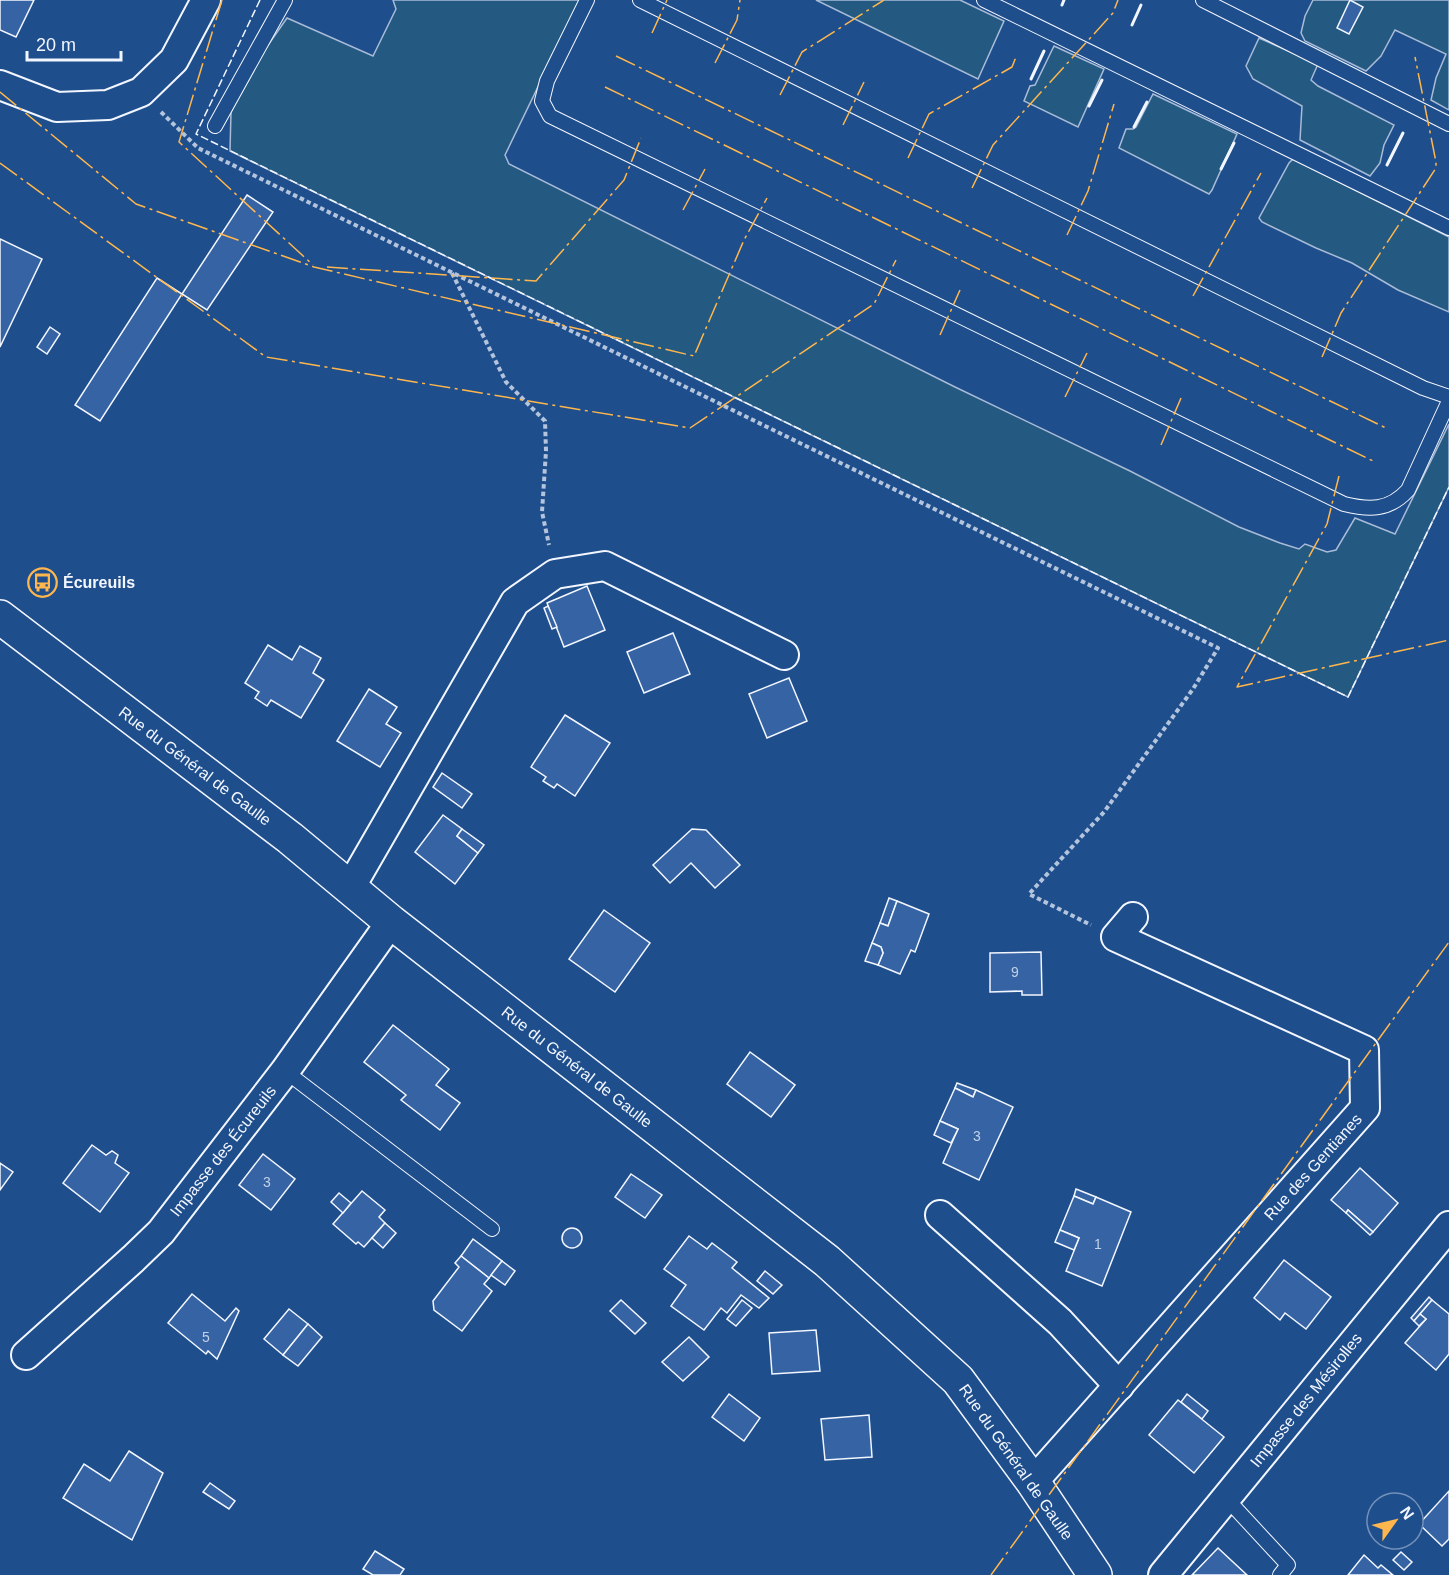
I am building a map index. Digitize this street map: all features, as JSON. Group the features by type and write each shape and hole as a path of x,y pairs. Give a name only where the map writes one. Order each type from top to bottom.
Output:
{"main road":[{"name":"Rue du Général de Gaulle","path":"0,617 290,838 391,922 826,1261 958,1380 1033,1482 1095,1575"}],"street":[{"path":"0,85 57,107 108,105 141,93 174,60 206,0"},
{"path":"350,888 515,602 555,574 605,566 784,655"},
{"name":"Impasse des Écureuils","path":"26,1355 161,1232 285,1071 391,922"},
{"name":"Rue des Gentianes","path":"1033,1482 1365,1108 1364,1050 1124,927"},
{"path":"940,1215 1060,1322 1119,1386"},
{"name":"Impasse des Mésirolles","path":"1163,1575 1449,1226"}],"lane":[{"path":"215,126 285,0"},
{"path":"587,0 547,81 542,101 550,116 1344,504 1364,509 1384,506 1398,501 1408,490 1449,399 640,0"},
{"path":"984,0 1449,228"},
{"path":"1203,0 1449,124"},
{"path":"285,1071 492,1229"},
{"path":"1226,1498 1288,1564 1280,1575"}],"path":[{"path":"141,93 198,148 1218,648 1193,689 1104,812 1029,894 1124,927"},
{"path":"452,272 506,382 545,421 546,451 542,512 555,574"}],"shaded area":[{"path":"393,0 580,0 505,155 509,164 1239,527 1299,549 1305,544 1327,552 1336,550 1355,518 1395,534 1449,424 1449,487 1348,697 230,151 231,112 259,58 287,18 373,56 396,9"},
{"path":"816,0 960,0 1004,21 978,79"},
{"path":"1313,0 1449,0 1449,110 1431,100 1436,78 1446,54 1395,30 1381,56 1366,71 1305,41 1301,33 1305,16"},
{"path":"1259,38 1318,64 1311,80 1318,86 1394,125 1384,145 1380,163 1370,176 1300,140 1302,106 1253,79 1246,66"},
{"path":"1054,46 1104,69 1078,127 1024,101 1030,86 1035,85"},
{"path":"1153,94 1237,134 1209,194 1119,148 1126,129 1136,127"},
{"path":"1293,159 1449,237 1449,312 1398,290 1352,263 1262,222 1259,218"}],"building":[{"path":"0,0 34,0 16,37 0,30"},
{"path":"1350,0 1363,7 1349,34 1337,28"},
{"path":"247,195 273,212 207,310 182,294"},
{"path":"0,239 42,259 0,347"},
{"path":"157,278 182,294 100,421 75,405"},
{"path":"50,327 60,334 47,354 37,347"},
{"path":"587,586 605,630 564,647 547,603"},
{"path":"548,606 557,627 552,629 544,608"},
{"path":"673,633 690,674 644,693 627,652"},
{"path":"268,645 292,660 300,646 321,658 313,673 324,680 301,718 271,700 267,706 255,698 259,692 245,683"},
{"path":"789,678 807,721 767,738 749,694"},
{"path":"369,689 397,707 386,724 401,733 380,767 337,741"},
{"path":"565,715 610,743 575,796 557,784 554,788 543,781 546,777 531,767"},
{"path":"442,773 472,794 462,808 433,787"},
{"path":"443,815 462,829 457,836 478,853 455,884 415,852"},
{"path":"462,829 484,845 478,853 457,836"},
{"path":"692,829 706,830 740,865 715,888 691,863 670,883 653,865"},
{"path":"889,898 897,901 888,926 880,923"},
{"path":"897,901 929,914 915,952 911,950 900,974 878,965 883,953 881,947 872,943 880,923 888,926"},
{"path":"604,910 650,943 615,992 569,959"},
{"path":"872,943 881,947 883,953 878,965 865,961"},
{"path":"1041,952 1042,995 1022,995 1022,991 990,992 990,953"},
{"path":"393,1025 449,1069 436,1085 460,1103 440,1130 401,1100 406,1095 364,1062"},
{"path":"750,1052 795,1085 771,1117 727,1084"},
{"path":"957,1083 976,1090 973,1097 955,1088"},
{"path":"955,1088 973,1097 976,1090 1013,1107 979,1180 943,1163 958,1129 940,1121"},
{"path":"940,1121 958,1129 951,1143 934,1135"},
{"path":"92,1145 106,1155 112,1151 118,1155 115,1163 129,1173 100,1212 63,1183"},
{"path":"263,1154 295,1179 271,1210 239,1185"},
{"path":"0,1163 13,1172 0,1190"},
{"path":"1360,1168 1398,1203 1373,1232 1348,1210 1346,1213 1331,1200"},
{"path":"631,1174 662,1195 645,1218 615,1197"},
{"path":"1076,1189 1096,1197 1093,1204 1074,1196"},
{"path":"362,1191 385,1210 379,1217 385,1223 364,1247 358,1242 356,1244 333,1224"},
{"path":"339,1193 351,1203 343,1213 331,1202"},
{"path":"1074,1196 1093,1204 1096,1197 1131,1212 1102,1286 1066,1271 1079,1238 1060,1230"},
{"path":"1348,1210 1373,1232 1370,1235 1346,1213"},
{"path":"385,1223 396,1233 383,1248 372,1238"},
{"path":"568,1228 576,1228 582,1234 582,1242 576,1248 568,1248 562,1242 562,1234"},
{"path":"1060,1230 1079,1238 1074,1250 1055,1242"},
{"path":"689,1236 707,1249 712,1243 737,1262 732,1268 769,1298 759,1308 741,1295 727,1313 721,1308 704,1330 671,1306 686,1285 664,1269"},
{"path":"473,1239 502,1261 489,1278 461,1256"},
{"path":"461,1256 489,1278 484,1284 492,1291 462,1331 434,1310 433,1301 459,1267 455,1263"},
{"path":"1284,1260 1331,1297 1306,1329 1285,1313 1280,1320 1254,1298"},
{"path":"502,1261 515,1271 505,1285 491,1275"},
{"path":"765,1271 782,1285 773,1294 757,1281"},
{"path":"192,1294 225,1321 236,1308 239,1311 217,1359 208,1351 206,1354 168,1323"},
{"path":"1429,1297 1432,1300 1414,1321 1411,1318"},
{"path":"621,1300 646,1323 635,1334 610,1311"},
{"path":"742,1300 752,1308 736,1326 727,1319"},
{"path":"1432,1300 1449,1314 1449,1354 1436,1370 1405,1343 1426,1319 1420,1314"},
{"path":"289,1309 308,1324 283,1355 264,1339"},
{"path":"1420,1314 1426,1319 1419,1326 1414,1321"},
{"path":"308,1324 322,1337 298,1366 283,1355"},
{"path":"816,1330 820,1371 772,1374 769,1333"},
{"path":"689,1337 709,1357 683,1381 662,1362"},
{"path":"729,1394 760,1418 744,1441 712,1417"},
{"path":"1187,1394 1208,1411 1202,1419 1181,1402"},
{"path":"1178,1400 1224,1437 1194,1473 1149,1435"},
{"path":"869,1415 872,1457 825,1460 821,1419"},
{"path":"129,1451 163,1473 132,1540 63,1498 84,1464 110,1481"},
{"path":"210,1483 235,1501 229,1509 203,1492"},
{"path":"1449,1491 1449,1539 1442,1546 1425,1530 1425,1517"},
{"path":"1218,1548 1247,1575 1192,1575"},
{"path":"375,1551 404,1569 400,1575 373,1575 363,1569"},
{"path":"1401,1552 1412,1562 1404,1570 1393,1560"},
{"path":"1364,1555 1378,1568 1381,1565 1393,1575 1348,1575"}],"fence":[{"path":"260,0 196,134 1348,697 1449,487"}],"wall":[{"path":"1062,5 1064,0"},
{"path":"1132,25 1141,5"},
{"path":"1031,79 1044,51"},
{"path":"1089,106 1102,80"},
{"path":"1134,127 1147,102"},
{"path":"1387,165 1403,133"},
{"path":"1221,169 1234,143"}],"power":[{"path":"222,0 179,142 313,265"},
{"path":"652,33 667,0"},
{"path":"715,63 737,20 740,0"},
{"path":"780,95 802,52 884,0"},
{"path":"972,188 993,145 1113,13 1118,0"},
{"path":"616,56 1386,428"},
{"path":"908,158 929,114 1012,67 1016,57"},
{"path":"1322,357 1341,313 1436,168 1415,57"},
{"path":"843,125 864,82"},
{"path":"605,87 1373,461"},
{"path":"0,92 136,204 314,267 694,356 744,240 767,198"},
{"path":"1067,235 1088,191 1114,104"},
{"path":"327,267 536,281 624,180 641,138"},
{"path":"0,163 266,357 690,428 874,304 896,260"},
{"path":"683,210 705,169"},
{"path":"1193,296 1261,173"},
{"path":"940,335 960,290"},
{"path":"1065,397 1087,353"},
{"path":"1161,445 1181,398"},
{"path":"1339,476 1327,524 1237,687 1449,640"},
{"path":"991,1575 1449,942"}],"place":[{"name":"Écureuils","path":"42,582"}]}
